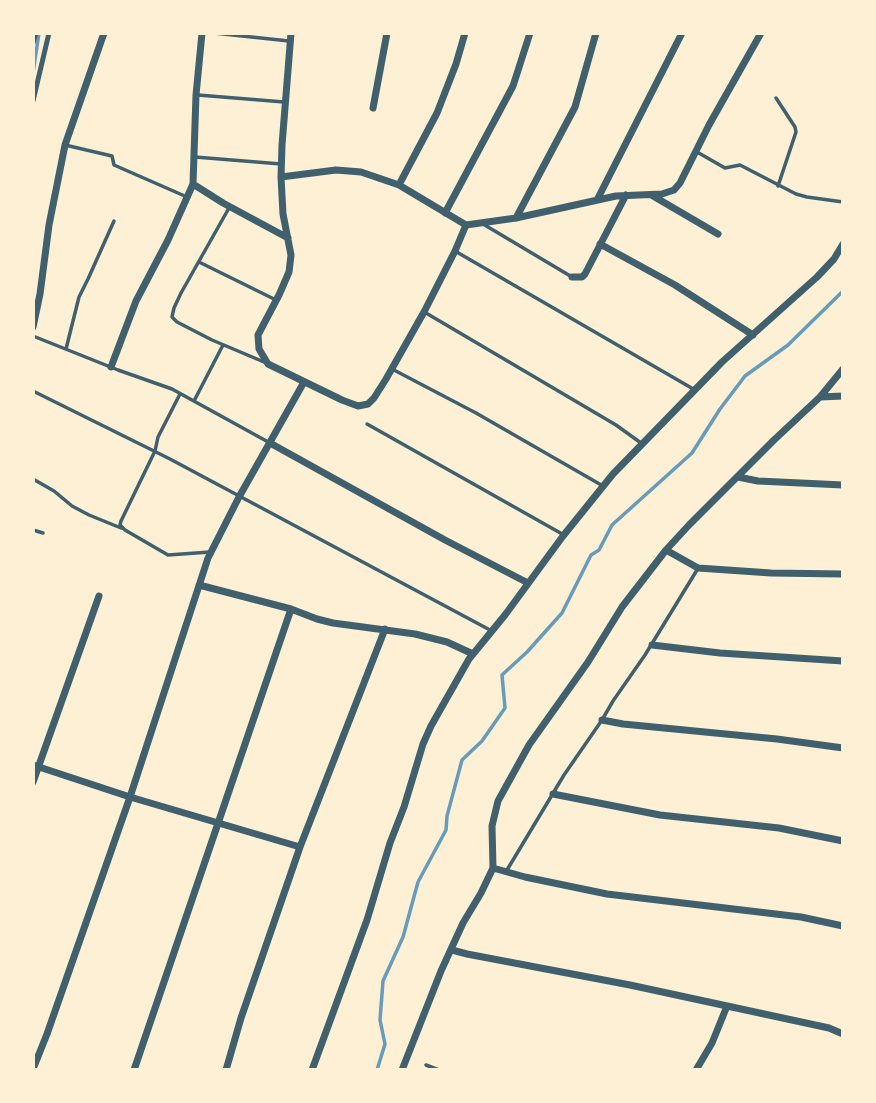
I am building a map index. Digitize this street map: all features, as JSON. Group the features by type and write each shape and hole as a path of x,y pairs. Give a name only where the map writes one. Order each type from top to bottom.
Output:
{"street":[{"path":"33,43 36,33"},
{"path":"33,102 49,33"},
{"path":"33,327 65,145 104,33"},
{"path":"111,367 136,301 169,240 194,184 196,94 202,33"},
{"path":"373,108 387,33"},
{"path":"401,181 437,113 465,33"},
{"path":"445,213 506,100 517,76 530,33"},
{"path":"516,218 575,107 596,33"},
{"path":"597,200 682,33"},
{"path":"281,177 336,170 361,172 399,186 466,225 516,218 626,195 652,195 674,190 761,33"},
{"path":"291,37 281,164 282,214 291,255 289,272 258,335 260,349 268,364 342,400 358,405 368,404 392,369 424,312 466,225"},
{"path":"194,184 288,238"},
{"path":"572,277 582,277 585,274 626,195"},
{"path":"652,195 718,234"},
{"path":"600,244 675,285 753,335"},
{"path":"312,1070 361,938 423,744 473,654 603,486 722,362 817,277 834,259 843,244"},
{"path":"402,1070 441,971 493,868 492,826 498,801 508,781 622,607 666,550 820,397 843,369"},
{"path":"33,1069 130,797 210,552 304,382"},
{"path":"820,397 843,396"},
{"path":"270,443 527,583"},
{"path":"738,477 758,481 843,485"},
{"path":"666,550 698,568 843,575"},
{"path":"199,585 333,623 385,629 447,642 473,654"},
{"path":"33,782 36,766 99,596"},
{"path":"134,1070 291,609"},
{"path":"226,1070 241,1018 300,847 385,629"},
{"path":"652,645 720,653 843,661"},
{"path":"602,720 843,748"},
{"path":"36,766 300,847"},
{"path":"552,794 660,816 769,827 843,841"},
{"path":"493,868 607,894 801,917 843,926"},
{"path":"452,950 630,985 829,1028 843,1034"},
{"path":"696,1070 712,1043 727,1006"}],"lane":[{"path":"214,33 291,37"},
{"path":"196,94 285,102"},
{"path":"776,98 796,132 778,186"},
{"path":"65,145 111,156 114,165 188,197"},
{"path":"696,151 725,168 740,165 778,186 807,197 843,202"},
{"path":"193,157 281,164"},
{"path":"230,206 174,308 172,317 223,345 268,364"},
{"path":"66,349 79,296 114,221"},
{"path":"481,223 572,277"},
{"path":"455,251 695,390"},
{"path":"200,262 276,301"},
{"path":"424,312 642,443"},
{"path":"33,335 156,383 270,443"},
{"path":"194,401 223,345"},
{"path":"392,369 476,413 603,486"},
{"path":"33,391 155,451 492,631"},
{"path":"121,528 121,521 180,394"},
{"path":"367,424 564,535"},
{"path":"33,480 54,491 72,506 121,528 168,555 210,552"},
{"path":"33,530 43,533"},
{"path":"506,872 552,794 652,645 698,568"},
{"path":"426,1065 439,1070"}],"waterway":[{"path":"33,73 39,33"},
{"path":"377,1070 385,1044 380,1020 383,981 403,937 418,882 446,830 447,816 462,760 482,741 505,708 502,675 562,613 591,555 599,550 612,525 692,453 745,376 788,345 843,291"}]}
